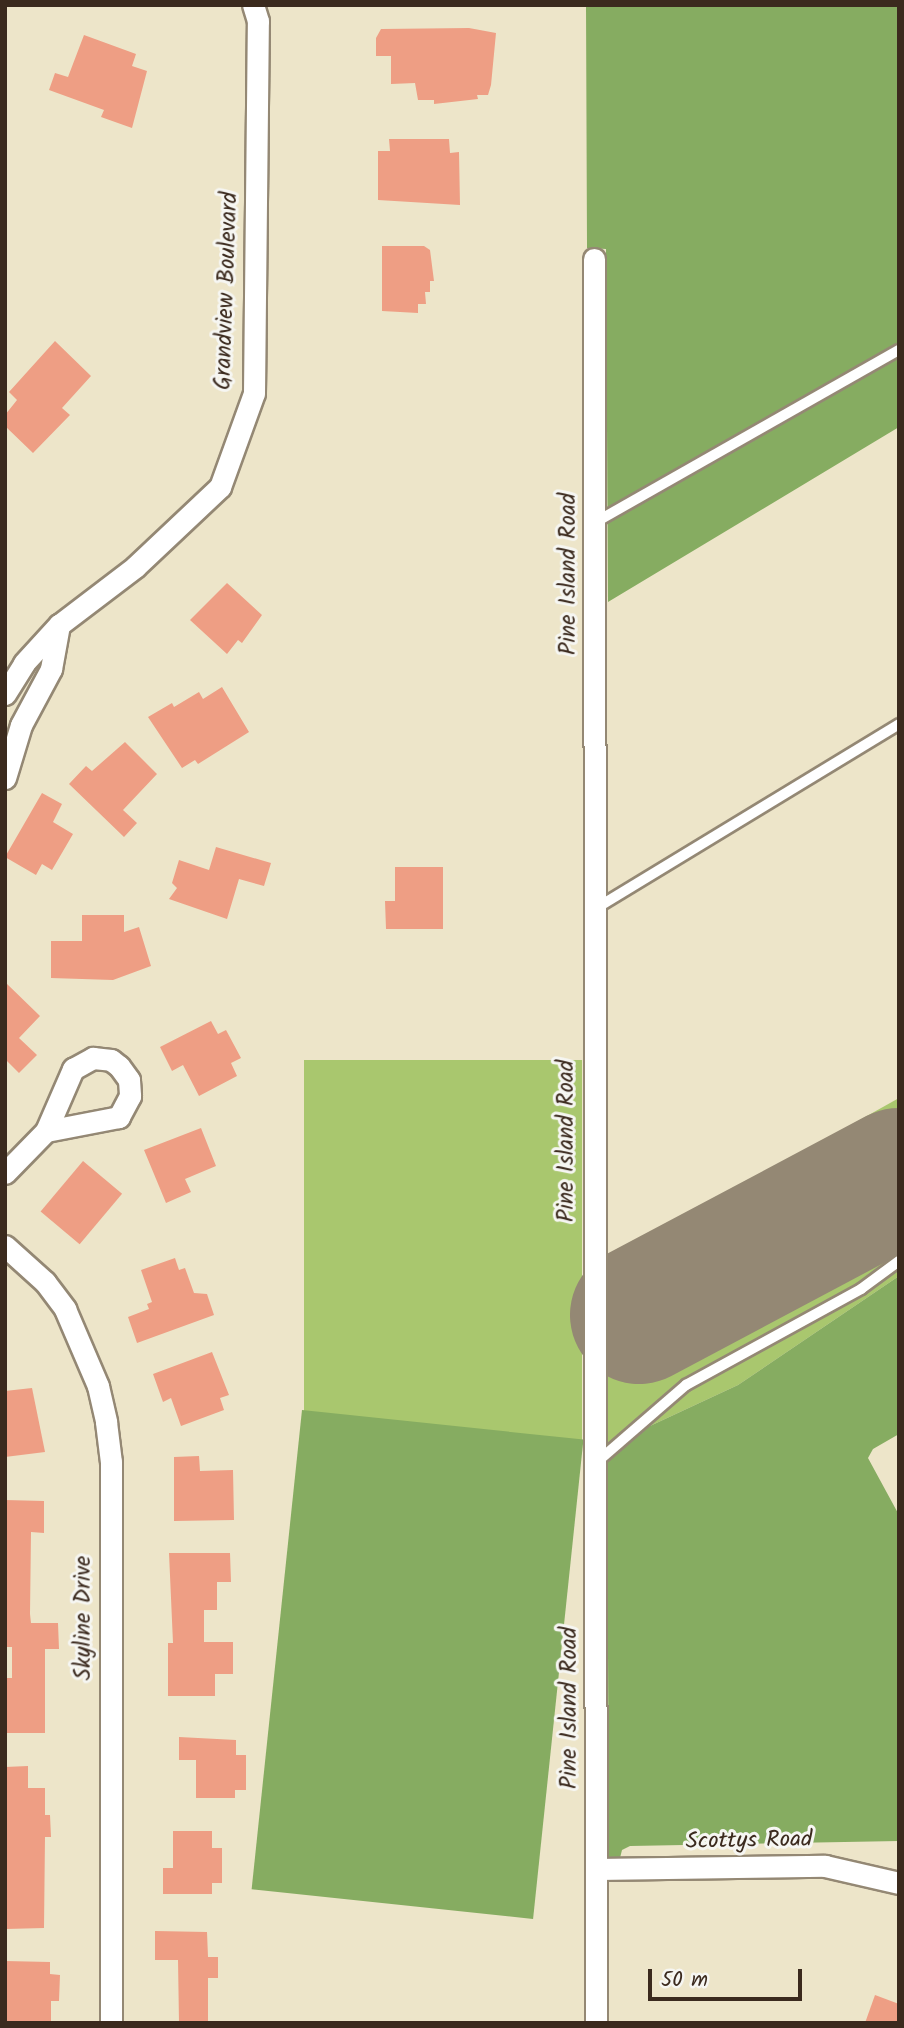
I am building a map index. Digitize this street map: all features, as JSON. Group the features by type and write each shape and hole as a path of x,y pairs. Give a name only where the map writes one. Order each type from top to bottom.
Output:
{"street":[{"name":"Grandview Boulevard","path":"5,694 23,663 59,625 135,567 220,487 254,393 258,21 253,5"},
{"name":"Pine Island Road","path":"594,259 596,2023"},
{"path":"5,778 22,725 51,669 59,625"},
{"path":"5,1173 46,1130"},
{"name":"Skyline Drive","path":"5,1246 65,1309 90,1364 106,1422 111,1475 111,2023"},
{"name":"Scottys Road","path":"597,1869 825,1866 899,1883"}],"lane":[{"path":"596,522 899,350"},
{"path":"595,909 899,724"},
{"path":"595,1463 686,1385 861,1289 899,1261"}],"green space":[{"path":"586,5 899,5 899,427 608,602 606,249 587,248"},
{"path":"304,1060 582,1060 582,1442 304,1442"},
{"path":"899,1098 899,1276 738,1385 607,1446 606,1262"},
{"path":"899,1276 899,1434 873,1449 868,1458 899,1515 899,1841 630,1846 622,1850 620,1858 609,1858 607,1446 738,1385"},
{"path":"302,1410 583,1440 533,1919 252,1889"}],"building":[{"path":"469,28 496,33 491,85 488,95 477,95 478,99 434,104 434,100 418,100 415,83 391,84 391,56 376,56 376,38 381,29"},
{"path":"84,35 136,54 132,66 147,71 132,128 101,117 104,110 49,90 55,73 68,77"},
{"path":"389,139 449,139 450,153 459,152 460,205 378,200 378,151 390,151"},
{"path":"382,246 424,246 430,250 434,281 430,281 430,292 425,292 426,304 418,304 418,313 382,311"},
{"path":"55,341 91,376 62,408 70,415 33,453 5,426 5,415 17,400 9,392"},
{"path":"227,583 262,615 242,643 238,640 227,654 190,620"},
{"path":"222,687 249,732 198,764 195,760 182,768 148,717 172,703 174,707 199,692 203,699"},
{"path":"125,742 157,774 123,810 137,823 124,837 69,784 86,766 92,771"},
{"path":"42,793 62,804 53,822 73,834 52,870 42,864 36,875 5,857"},
{"path":"216,847 271,863 264,886 239,879 227,919 169,899 177,888 172,883 179,860 209,870"},
{"path":"395,867 443,867 443,929 386,929 385,901 395,901"},
{"path":"82,915 124,915 124,932 139,927 151,966 113,980 51,978 51,941 82,941"},
{"path":"5,982 40,1016 19,1038 37,1055 19,1073 5,1059"},
{"path":"211,1021 218,1034 226,1030 241,1058 231,1063 237,1076 199,1096 183,1065 172,1071 160,1047"},
{"path":"201,1128 216,1166 185,1179 191,1192 166,1203 144,1150"},
{"path":"83,1161 122,1194 80,1244 41,1212"},
{"path":"175,1258 179,1270 185,1268 194,1293 207,1294 214,1315 137,1343 128,1317 149,1309 147,1304 152,1302 141,1270"},
{"path":"212,1352 229,1395 220,1398 224,1410 181,1426 171,1398 163,1402 153,1374"},
{"path":"32,1388 45,1452 5,1457 5,1391"},
{"path":"199,1456 200,1471 233,1470 234,1520 174,1521 174,1457"},
{"path":"5,1500 44,1501 44,1533 31,1532 30,1614 31,1623 58,1623 59,1649 45,1649 45,1733 5,1733 5,1678 12,1678 12,1647 5,1647"},
{"path":"169,1553 230,1553 231,1582 217,1582 217,1610 204,1610 204,1642 233,1642 233,1674 215,1674 215,1696 168,1696 168,1643 173,1643"},
{"path":"179,1737 236,1740 236,1755 246,1755 246,1790 235,1790 235,1798 196,1798 196,1760 179,1760"},
{"path":"28,1766 28,1788 45,1788 45,1815 50,1815 51,1837 45,1837 44,1928 6,1929 5,1767"},
{"path":"173,1831 212,1831 212,1848 222,1848 222,1883 212,1883 212,1894 163,1894 163,1868 173,1868"},
{"path":"155,1931 207,1932 208,1957 218,1957 218,1978 208,1978 208,2023 179,2023 178,1960 155,1960"},
{"path":"5,1961 50,1962 50,1974 60,1975 59,2001 51,2001 51,2021 5,2021"},
{"path":"875,1995 899,2004 899,2023 865,2023"}],"runway":[{"path":"639,1315 899,1177"}]}
